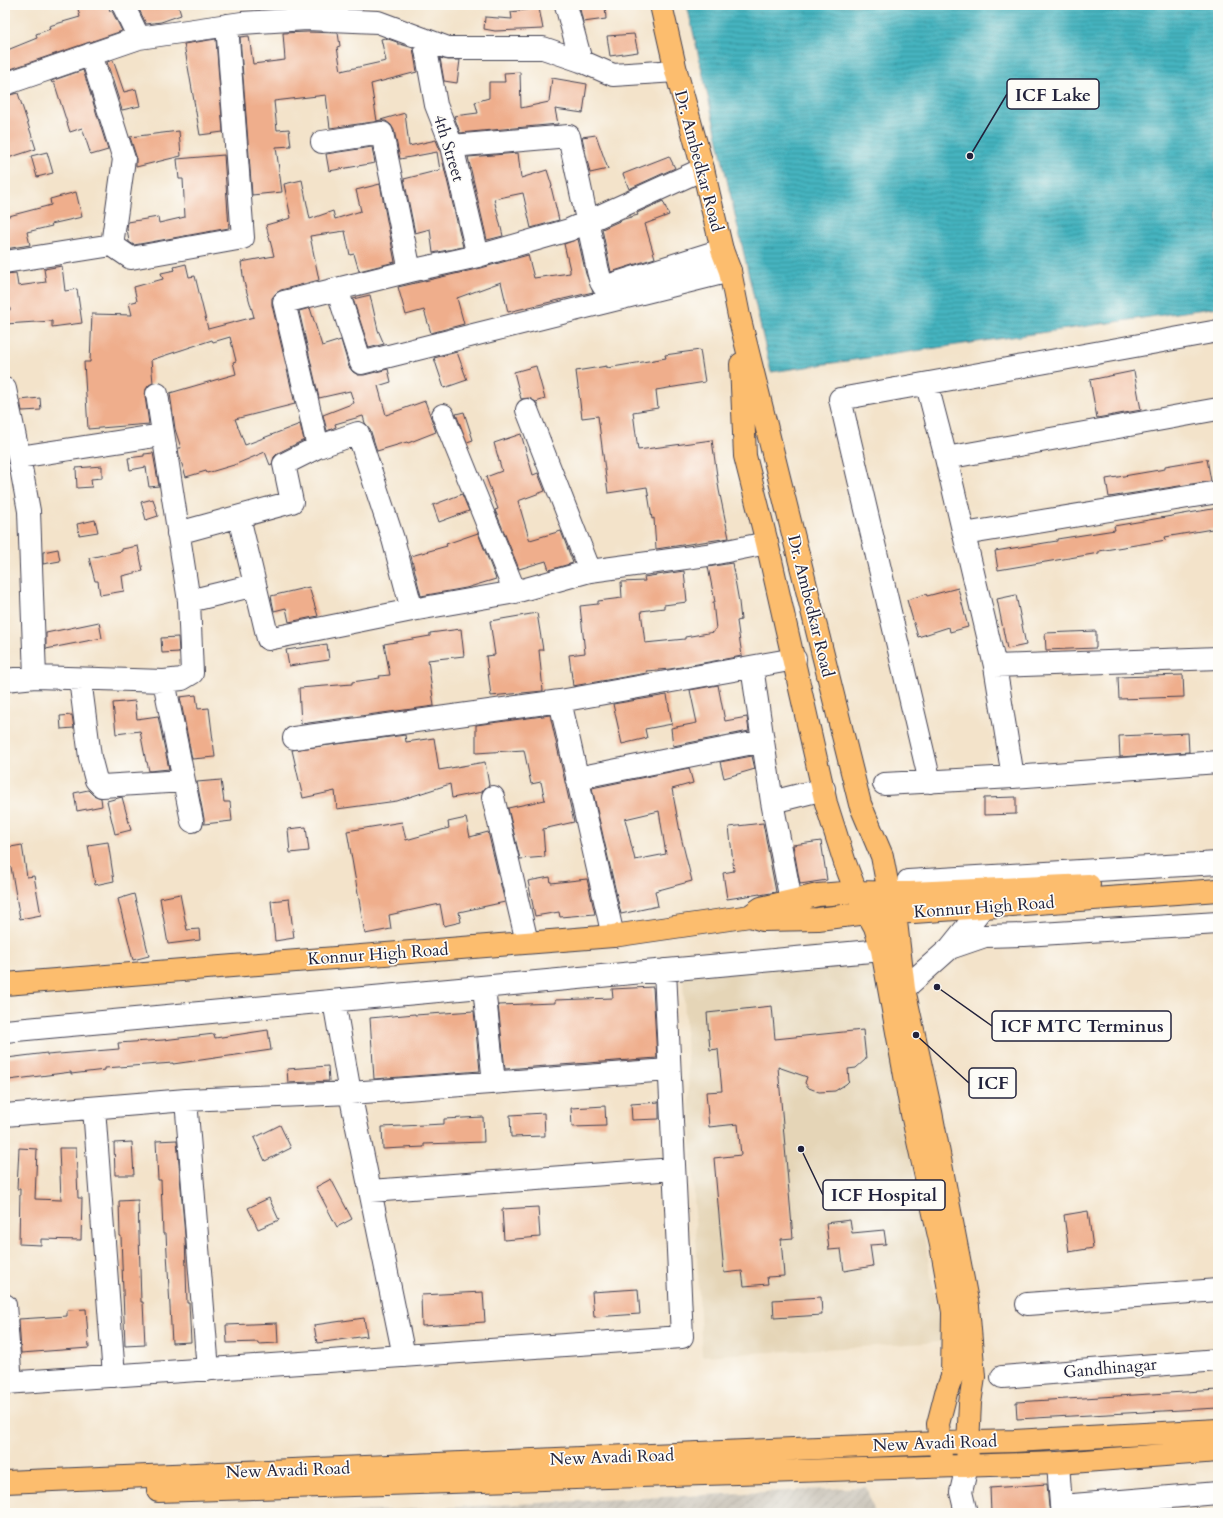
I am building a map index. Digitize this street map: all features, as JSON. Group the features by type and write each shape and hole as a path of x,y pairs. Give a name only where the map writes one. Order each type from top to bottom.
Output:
{"main road":[{"name":"Dr. Ambedkar Road","path":"661,5 676,71 703,169 722,250 730,271 739,316 860,804 882,856 892,903 904,988 931,1112 968,1306 974,1377 970,1403 967,1466"},
{"name":"Dr. Ambedkar Road","path":"739,316 745,456 795,659 826,803 845,864 856,892 875,927 882,950 912,1114 941,1245 953,1312 952,1377 938,1424 941,1467"},
{"path":"892,903 918,893 1102,884 1218,876"},
{"name":"Konnur High Road","path":"5,984 613,936 750,916 762,908 818,894 856,892 892,903 983,907 1218,890"},
{"name":"Konnur High Road","path":"750,916 763,920 818,919 868,913 892,903"},
{"name":"New Avadi Road","path":"5,1482 1014,1441 1218,1430"},
{"name":"New Avadi Road","path":"5,1496 1058,1463 1218,1451"}],"street":[{"path":"123,5 139,38"},
{"path":"566,5 582,61"},
{"path":"5,84 139,38 228,25 308,19 340,12 378,22 448,48 542,48 582,61 613,75 676,71"},
{"path":"5,262 112,245 131,258 243,238 228,25"},
{"name":"4th Street","path":"424,38 436,105 452,146 478,256"},
{"path":"91,54 124,159 112,245"},
{"path":"322,142 382,133 410,271"},
{"path":"452,146 569,136 586,221 601,282 604,287 722,250"},
{"path":"318,447 284,302 478,256 569,230 703,169"},
{"path":"337,289 361,363 730,271"},
{"path":"930,782 840,399 927,385 1218,331"},
{"path":"927,385 946,458 995,666 1013,777"},
{"path":"5,389 29,511 35,678"},
{"path":"5,680 35,678 164,681 182,679 192,673 189,601 162,435 157,394"},
{"path":"528,410 590,571"},
{"path":"946,458 1218,410"},
{"path":"443,415 515,592"},
{"path":"178,533 292,502 284,464 318,447 358,433 393,539 412,610"},
{"path":"19,457 162,435"},
{"path":"964,534 1218,492"},
{"path":"239,517 268,639 412,610 515,592 590,571 707,555 767,543"},
{"path":"189,601 255,585"},
{"path":"995,666 1218,658"},
{"path":"294,738 560,700 795,659"},
{"path":"752,667 772,802 791,901"},
{"path":"80,679 90,757 96,780 102,786 184,781"},
{"path":"164,681 192,821"},
{"path":"560,700 613,936"},
{"path":"577,778 763,741"},
{"path":"884,784 1013,777 1218,762"},
{"path":"772,802 823,786 856,786"},
{"path":"493,797 527,942"},
{"path":"908,881 1218,863"},
{"path":"904,988 950,948 983,907"},
{"path":"950,948 985,936 1218,923"},
{"path":"5,1031 882,950"},
{"path":"5,1305 8,1383 682,1337 665,970"},
{"path":"484,987 494,1082"},
{"path":"334,1001 350,1093 404,1356"},
{"path":"5,1115 186,1100 350,1093 669,1070"},
{"path":"186,1100 208,1370"},
{"path":"94,1108 114,1376"},
{"path":"370,1191 674,1169"},
{"path":"1027,1304 1218,1290"},
{"name":"Gandhinagar","path":"1002,1377 1218,1360"},
{"path":"1058,1463 1061,1506 1218,1493"},
{"path":"961,1492 967,1466"},
{"path":"941,1467 961,1492 966,1513"}],"shaded area":[{"path":"875,942 942,1342 702,1356 682,957"},
{"path":"866,1487 875,1513 332,1513"}],"water":[{"path":"687,5 1218,5 1218,307 771,372"}],"building":[{"path":"87,5 108,5 122,31 5,71 5,51 37,38 36,34 50,29 49,26 80,17 78,9"},
{"path":"137,5 178,5 181,15 161,22 146,24"},
{"path":"579,5 605,5 606,19 583,22"},
{"path":"539,8 543,29 495,31 484,29 485,17 512,19 511,12"},
{"path":"283,33 338,33 340,46 337,47 341,71 386,61 381,39 385,38 397,42 398,44 413,48 417,72 371,84 377,121 405,113 409,146 436,140 440,150 463,247 433,253 430,229 415,233 404,179 440,170 437,152 400,159 394,130 386,121 330,128 326,95 274,101 277,130 289,129 291,146 276,147 282,192 252,195 240,37 249,36 253,64 285,60"},
{"path":"634,34 638,52 610,56 607,36"},
{"path":"216,39 223,132 200,135 184,44"},
{"path":"440,58 460,60 457,83 444,81"},
{"path":"113,60 124,92 136,89 140,106 122,110 107,62"},
{"path":"83,70 108,150 91,155 82,128 70,132 54,82 52,83 51,81"},
{"path":"520,72 521,108 549,102 552,78 587,84 583,113 555,109 558,124 460,133 454,116 478,113 475,102 489,98 489,82 505,82 504,73"},
{"path":"18,93 36,149 5,159 5,96"},
{"path":"179,131 181,156 136,167 136,156 130,137"},
{"path":"596,135 608,169 590,173 582,137"},
{"path":"372,147 375,163 329,171 326,154"},
{"path":"47,152 53,173 37,177 31,156"},
{"path":"518,153 521,178 547,170 559,220 531,228 523,193 494,199 503,236 487,240 468,157"},
{"path":"224,155 229,228 134,245 129,242 127,228 128,222 158,217 159,223 185,217 183,179 179,179 177,159"},
{"path":"669,156 675,168 629,189 623,174"},
{"path":"302,180 310,219 333,211 335,219 361,211 356,190 380,184 395,262 359,271 354,254 350,255 345,231 310,236 319,280 281,290 272,298 272,305 295,404 235,419 245,445 300,424 304,440 278,453 270,465 265,452 234,465 207,473 206,471 186,477 179,455 178,448 181,448 175,429 170,393 236,374 233,362 236,361 230,337 213,342 212,340 151,360 153,383 146,389 145,396 149,424 88,429 84,362 90,362 92,314 132,315 129,303 137,301 134,287 163,279 161,273 175,270 174,267 186,264 189,277 195,276 208,329 254,317 244,282 241,262 274,256 266,225 291,218 284,184"},
{"path":"76,192 82,217 51,224 52,226 27,232 30,245 5,249 5,246 8,245 5,217 51,205 50,199"},
{"path":"663,201 669,215 645,224 655,258 611,272 602,229 624,219 638,215 637,213"},
{"path":"578,239 586,274 593,292 508,312 501,282 457,298 464,324 431,333 424,310 406,315 398,287 481,268 528,255 534,278 570,273 564,244"},
{"path":"62,266 65,291 77,289 82,323 52,327 52,321 5,324 5,310 10,310 5,274 16,273 18,286 46,282 44,269"},
{"path":"370,295 378,330 384,344 369,348 353,299"},
{"path":"310,308 322,346 341,340 349,367 353,372 358,375 364,375 388,369 391,382 378,386 386,415 425,401 436,432 408,443 407,442 377,451 370,429 365,423 363,416 335,424 336,427 327,431 323,415 354,403 350,391 319,398 299,311"},
{"path":"700,350 705,382 656,390 658,408 633,412 638,450 712,440 719,490 729,538 656,549 654,518 652,519 647,487 608,493 598,416 582,418 576,371 607,366 607,368 666,358 665,355"},
{"path":"457,352 467,380 444,388 434,358"},
{"path":"536,366 545,399 536,402 529,398 521,399 514,372"},
{"path":"1134,371 1141,410 1097,418 1090,380"},
{"path":"40,398 41,410 22,411 20,400"},
{"path":"464,412 473,440 467,442 456,414"},
{"path":"521,434 533,475 538,473 545,491 518,501 529,538 530,540 561,531 573,563 549,570 546,561 519,569 495,510 498,509 486,477 502,471 494,443"},
{"path":"153,453 159,486 149,487 146,467 130,470 128,458"},
{"path":"1207,459 1211,481 1109,497 1106,479 1165,469 1165,466"},
{"path":"102,466 102,478 91,479 92,487 77,488 76,468"},
{"path":"462,494 469,511 439,522 433,505"},
{"path":"153,499 158,516 146,520 141,502"},
{"path":"1218,508 1218,528 1165,537 1166,540 1099,551 1099,553 998,570 995,551 1115,530 1114,526"},
{"path":"95,520 98,532 79,535 77,524"},
{"path":"478,533 496,579 466,588 421,596 411,556 447,546 446,544"},
{"path":"138,546 143,571 122,576 124,591 100,595 98,581 95,581 89,558"},
{"path":"58,549 60,561 43,564 43,552"},
{"path":"732,563 741,620 737,621 742,656 670,669 646,671 647,673 573,686 569,655 585,653 580,606 598,604 598,601 622,598 621,582 645,581 644,577 684,571 687,602 664,605 664,608 641,611 645,643 685,639 685,637 714,632 716,629 713,602 715,602 708,567"},
{"path":"309,587 318,616 289,622 286,608 274,611 271,596"},
{"path":"958,588 968,627 950,632 949,627 918,637 907,600 926,594 927,596"},
{"path":"1016,595 1026,645 1007,649 997,599"},
{"path":"537,613 543,650 539,650 543,691 491,696 486,656 495,655 490,621"},
{"path":"99,622 102,638 46,649 46,633"},
{"path":"461,629 464,656 428,660 434,706 301,724 299,688 352,684 352,682 390,675 384,644 430,636 430,633"},
{"path":"1096,631 1096,648 1046,650 1045,633"},
{"path":"178,637 179,652 162,653 161,638"},
{"path":"327,644 329,660 289,666 286,650"},
{"path":"1183,675 1184,697 1119,699 1118,677"},
{"path":"718,685 725,721 747,717 749,731 673,746 671,728 697,723 690,690"},
{"path":"196,695 198,709 209,708 215,757 192,759 180,697"},
{"path":"667,695 672,724 645,729 647,738 622,744 613,704"},
{"path":"135,701 137,719 158,716 169,769 149,771 140,731 116,734 113,703"},
{"path":"72,715 74,728 61,729 60,716"},
{"path":"550,715 574,822 543,829 545,857 520,859 508,808 545,800 541,782 531,784 524,750 476,753 476,725"},
{"path":"1188,733 1189,752 1120,757 1119,736"},
{"path":"405,735 406,742 434,738 439,770 485,762 489,785 482,792 452,798 450,784 397,801 337,809 335,791 303,798 292,750"},
{"path":"752,756 755,769 724,778 720,762"},
{"path":"689,768 693,783 672,789 681,837 692,881 655,891 658,906 621,914 592,788","holes":["659,811 666,854 635,860 625,819"]},
{"path":"221,780 224,802 230,802 232,821 204,824 197,782"},
{"path":"88,790 93,795 101,798 102,806 77,811 74,793"},
{"path":"122,797 131,830 115,834 107,801"},
{"path":"1016,797 1016,814 984,815 984,798"},
{"path":"466,818 470,837 488,832 505,902 459,912 461,922 444,926 440,904 389,915 391,929 365,934 347,831 402,822 406,840 449,828 448,822"},
{"path":"763,823 776,892 727,899 723,873 734,871 729,827"},
{"path":"306,827 309,851 290,853 288,829"},
{"path":"821,841 827,880 800,884 793,845"},
{"path":"108,842 114,881 95,885 88,845"},
{"path":"22,845 27,877 34,876 41,915 20,919 11,867 5,867 5,848"},
{"path":"550,877 551,883 587,879 595,914 560,917 559,912 535,916 528,881"},
{"path":"134,894 149,956 133,960 118,899"},
{"path":"180,894 187,930 199,929 200,940 168,944 160,898"},
{"path":"289,899 294,938 275,941 271,901"},
{"path":"653,987 657,1058 505,1069 498,1005 555,1003 555,1000 613,998 612,989"},
{"path":"772,1006 775,1039 863,1030 866,1059 856,1068 848,1069 849,1081 835,1091 819,1092 809,1088 805,1083 807,1077 778,1067 793,1238 781,1239 784,1276 767,1277 768,1284 744,1286 742,1271 724,1273 714,1158 741,1155 738,1124 709,1127 706,1092 722,1091 718,1049 710,1050 707,1013"},
{"path":"474,1011 480,1071 374,1079 370,1018"},
{"path":"268,1030 271,1050 173,1064 105,1068 105,1070 71,1074 71,1072 9,1080 7,1058 47,1053 47,1055 119,1049 118,1043 163,1040 214,1034 215,1038"},
{"path":"328,1066 329,1081 288,1083 287,1069"},
{"path":"659,1102 659,1119 632,1120 631,1104"},
{"path":"605,1106 606,1126 572,1127 571,1108"},
{"path":"544,1113 545,1136 511,1137 510,1115"},
{"path":"483,1117 484,1142 424,1144 424,1147 383,1149 382,1127 444,1124 444,1119"},
{"path":"280,1125 291,1148 265,1161 254,1138"},
{"path":"177,1140 185,1236 187,1303 189,1303 191,1342 172,1343 166,1234 163,1234 161,1180 158,1180 156,1141"},
{"path":"132,1142 134,1175 115,1175 114,1143"},
{"path":"19,1148 37,1149 35,1199 61,1200 59,1148 76,1148 78,1198 82,1198 81,1240 41,1239 41,1245 19,1244 20,1189 17,1189"},
{"path":"331,1179 352,1219 337,1227 316,1187"},
{"path":"269,1198 279,1220 258,1229 248,1208"},
{"path":"138,1200 141,1302 143,1302 145,1345 125,1346 119,1201"},
{"path":"538,1207 540,1237 504,1240 502,1209"},
{"path":"1088,1211 1093,1248 1069,1252 1064,1215"},
{"path":"850,1220 852,1233 884,1230 886,1244 870,1245 873,1266 844,1271 841,1249 829,1250 826,1223"},
{"path":"638,1289 640,1314 594,1317 592,1292"},
{"path":"483,1292 485,1322 422,1326 421,1295"},
{"path":"821,1297 822,1315 774,1318 773,1300"},
{"path":"86,1309 89,1348 21,1353 19,1319 67,1316 67,1310"},
{"path":"364,1318 367,1336 317,1343 314,1325"},
{"path":"277,1323 278,1343 227,1343 226,1325"},
{"path":"1218,1390 1218,1408 1017,1419 1016,1402"},
{"path":"1047,1484 1051,1513 991,1513 990,1488"}],"place":[{"name":"ICF Lake","path":"970,156"},
{"name":"ICF MTC Terminus","path":"937,987"},
{"name":"ICF","path":"916,1035"},
{"name":"ICF Hospital","path":"801,1149"}]}
